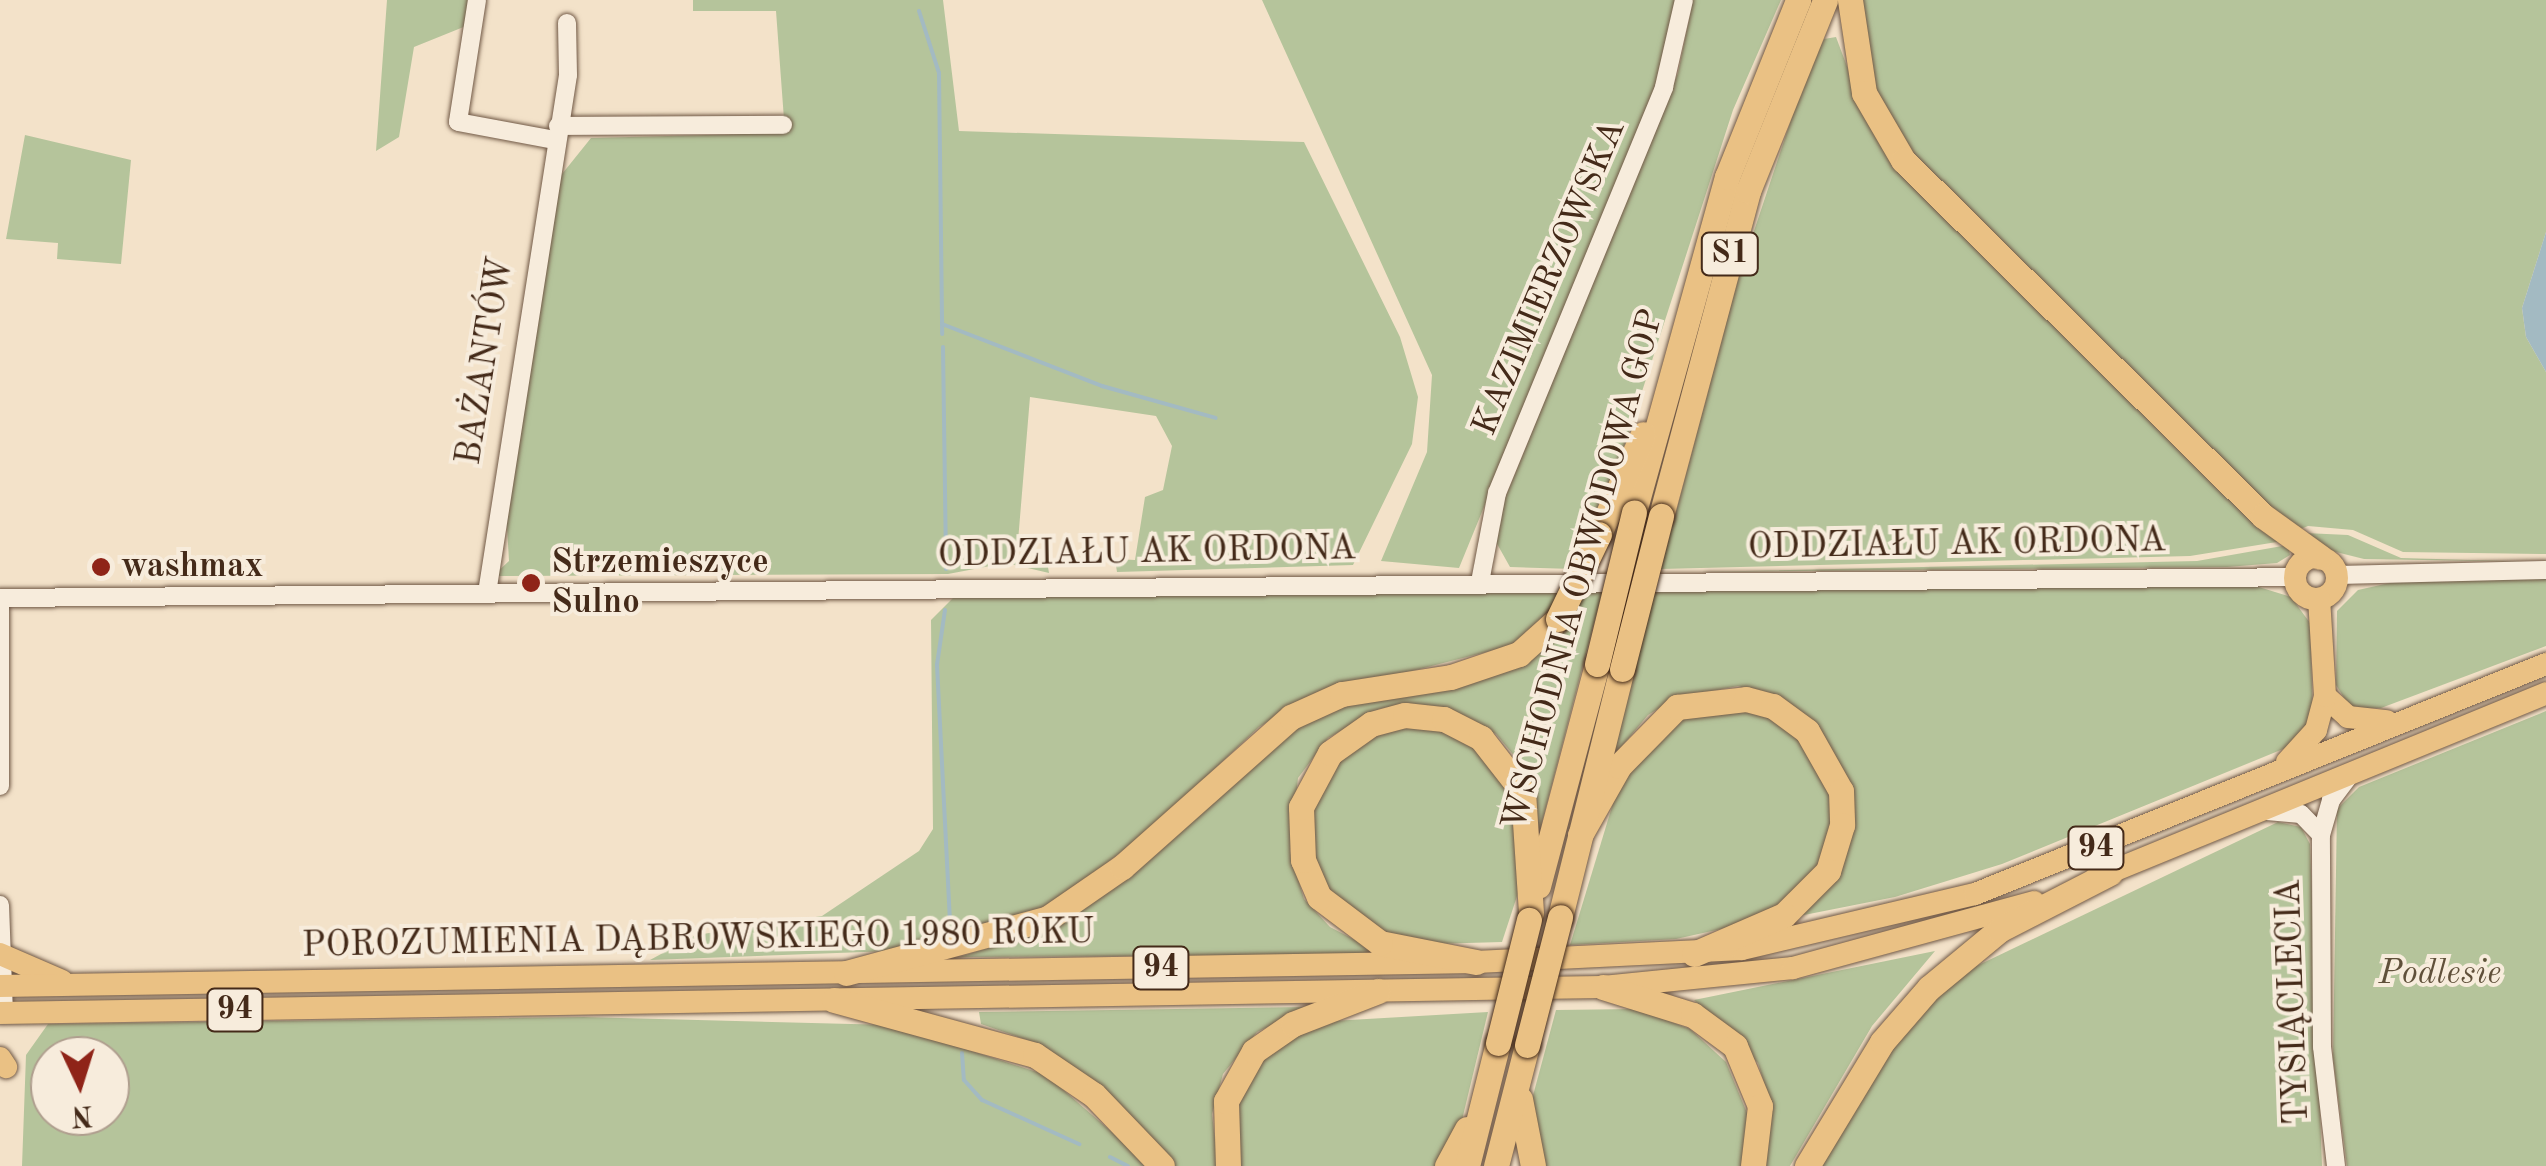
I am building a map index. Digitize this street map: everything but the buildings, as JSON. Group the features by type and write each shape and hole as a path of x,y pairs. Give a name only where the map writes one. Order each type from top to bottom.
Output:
{"highway":[{"name":"WSCHODNIA OBWODOWA GOP","path":"1496,1166 1580,835 1634,512 1727,177 1798,0"},
{"name":"WSCHODNIA OBWODOWA GOP","path":"1467,1166 1530,916 1661,516 1748,191 1825,0"},
{"path":"1850,0 1861,82 1903,160 2264,516 2329,566"},
{"path":"846,974 1048,918 1122,867 1291,717 1342,694 1451,677 1518,654 1558,619 1662,404"},
{"path":"1580,835 1619,766 1677,707 1746,699 1773,706 1808,731 1841,791 1842,825 1828,871 1784,915 1694,954"},
{"path":"1476,962 1380,943 1319,897 1300,844 1301,806 1330,753 1371,724 1405,715 1444,719 1482,738 1523,792 1530,916"},
{"path":"1806,1166 1882,1042 1929,988 2000,930 2110,873"},
{"path":"1603,987 1693,1015 1735,1046 1760,1106 1753,1166"},
{"path":"1228,1166 1226,1102 1254,1050 1293,1024 1378,991"},
{"path":"834,1000 1035,1055 1094,1095 1162,1166"},
{"path":"1518,1079 1533,1166"},
{"path":"1446,1166 1482,1103"}],"main road":[{"path":"2303,561 2329,566 2334,589 2319,599 2301,593 2295,577 2303,561"},
{"path":"2279,770 2312,736 2325,696 2319,599"},
{"name":"POROZUMIENIA DĄBROWSKIEGO 1980 ROKU","path":"2,986 846,974 1694,954 1908,916 2038,872 2394,722 2546,664"},
{"name":"POROZUMIENIA DĄBROWSKIEGO 1980 ROKU","path":"2,1012 1603,987 1716,979 1871,952 2110,873 2546,694"},
{"path":"2325,696 2348,716 2394,722"},
{"path":"1,953 70,984"}],"street":[{"path":"477,0 458,122 556,133 783,125"},
{"name":"KAZIMIERZOWSKA","path":"1480,582 1496,493 1664,87 1684,0"},
{"name":"BAŻANTÓW","path":"487,593 556,133 567,22"},
{"path":"2329,566 2546,570"},
{"name":"ODDZIAŁU AK ORDONA","path":"0,598 2295,577"},
{"path":"0,598 0,786"},
{"name":"TYSIĄCLECIA","path":"2336,1166 2322,1047 2321,835 2331,800 2354,770"},
{"name":"TYSIĄCLECIA","path":"2258,810 2301,814 2321,835"},
{"path":"0,905 2,1012"}],"green space":[{"path":"387,0 469,0 466,26 414,47 399,137 376,151"},
{"path":"693,0 943,0 959,131 1304,142 1400,337 1418,397 1412,444 1353,565 1117,572 1115,559 1135,560 1145,497 1163,490 1172,446 1156,416 1030,397 1016,565 1048,567 1049,573 1006,563 948,574 493,576 509,561 506,510 554,184 591,138 785,133 776,11 693,11"},
{"path":"1262,0 1676,0 1652,97 1459,568 1381,561 1427,452 1432,375"},
{"path":"1693,0 1781,0 1733,110 1626,441 1573,569 1510,567 1496,542 1499,513 1678,73"},
{"path":"1861,0 2546,0 2546,232 2522,308 2526,337 2546,372 2546,554 2403,552 2353,530 2308,526 2291,533 1944,194 1879,109"},
{"path":"1836,37 1863,109 2283,541 2190,556 1661,569 1736,285 1805,78 1824,39"},
{"path":"25,135 131,160 121,264 57,259 58,243 6,239"},
{"path":"2305,533 2348,535 2401,558 2546,562 2364,559 2316,547"},
{"path":"2288,545 2290,555 2277,563 2227,567 1697,572 2197,561"},
{"path":"2412,578 2546,579 2546,646 2381,708 2351,709 2336,685 2337,611 2358,590"},
{"path":"2249,584 2291,597 2310,623 2313,717 2293,745 2002,864 1895,897 1799,916 1815,898 1845,775 1814,723 1767,694 1738,686 1676,698 1648,715 1612,758 1656,588"},
{"path":"1587,591 1602,592 1539,834 1516,758 1496,734 1458,714 1403,704 1379,709 1328,738 1298,778 1290,851 1304,899 1330,927 1384,955 959,957 1053,928 1260,749 1324,712 1526,661 1566,627"},
{"path":"1560,592 1544,622 1510,646 1306,698 1259,727 1154,826 1047,910 891,951 650,960 696,935 822,916 919,851 933,829 931,620 954,597"},
{"path":"1755,710 1794,732 1826,778 1833,815 1819,865 1776,909 1739,925 1676,939 1570,945 1621,777 1685,713"},
{"name":"Podlesie","path":"2546,711 2546,1166 2347,1166 2333,1058 2337,809 2359,787"},
{"path":"1426,723 1478,747 1514,793 1520,887 1502,942 1431,944 1382,934 1321,882 1306,828 1319,775 1375,730"},
{"path":"2278,822 2301,827 2310,844 2322,1166 1817,1166 1871,1073 1921,1010 1966,971"},
{"path":"1935,951 1872,1026 1790,1166 1765,1166 1772,1109 1758,1063 1694,1000"},
{"path":"1308,1007 1257,1032 1223,1074 1212,1114 1218,1166 1175,1166 1097,1084 1027,1040 981,1024 979,1012"},
{"path":"1636,1009 1690,1029 1726,1062 1752,1125 1743,1166 1545,1166 1531,1103 1556,1010"},
{"path":"1488,1012 1462,1120 1440,1166 1237,1166 1231,1114 1251,1066 1315,1022"},
{"path":"583,1017 891,1025 1046,1075 1151,1166 22,1166 26,1055 30,1049 30,1136 130,1136 130,1036 39,1036 48,1024"}],"water":[{"path":"2546,232 2546,372 2526,337 2522,308"}],"waterway":[{"path":"919,11 939,73 942,334"},
{"path":"942,324 1102,386 1216,418"},
{"path":"943,347 946,569"},
{"path":"945,610 937,665 950,918"},
{"path":"962,1053 964,1080 982,1100 1079,1144"},
{"path":"1110,1157 1128,1166"}],"place":[{"name":"washmax","path":"101,567"},
{"name":"Strzemieszyce Sulno","path":"531,583"}]}
